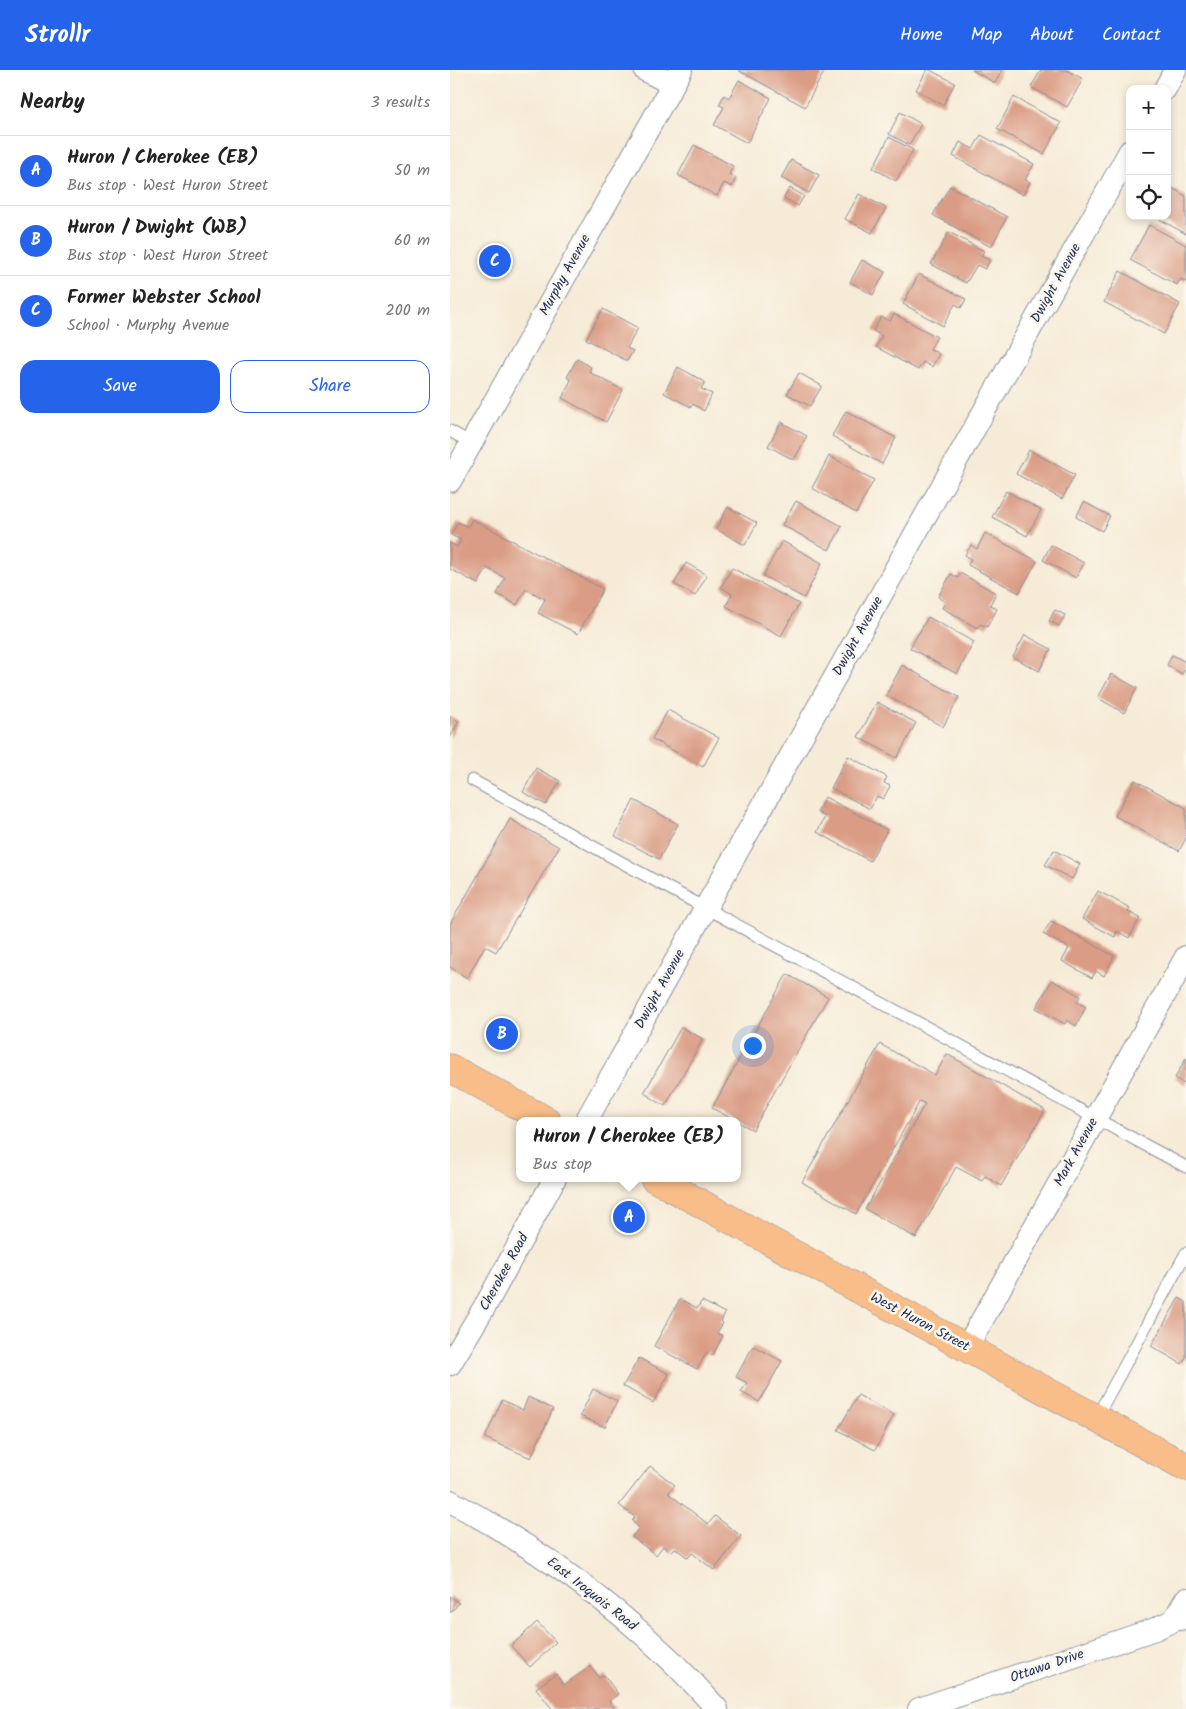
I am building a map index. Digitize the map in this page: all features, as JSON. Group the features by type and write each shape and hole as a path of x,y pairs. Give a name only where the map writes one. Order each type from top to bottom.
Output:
{"highway":[{"path":"450,1068 541,1117"},
{"name":"West Huron Street","path":"661,1182 1186,1466"}],"street":[{"path":"645,70 677,77"},
{"path":"1167,85 1175,70"},
{"name":"Murphy Avenue","path":"450,481 677,77"},
{"name":"Dwight Avenue","path":"588,1117 1126,158"},
{"name":"Mark Avenue","path":"967,1347 1186,957"},
{"name":"Cherokee Road","path":"450,1364 488,1301 553,1182"},
{"name":"East Iroquois Road","path":"450,1501 516,1539 587,1587 661,1651 717,1709"},
{"name":"Ottawa Drive","path":"919,1709 1155,1630 1180,1619 1186,1599"}],"lane":[{"path":"450,431 471,443"},
{"path":"472,780 1186,1168"},
{"path":"1096,1418 1186,1253"}],"building":[{"path":"738,70 825,70 805,107"},
{"path":"927,70 955,83 943,105 916,90"},
{"path":"972,70 1002,70 995,83"},
{"path":"1041,70 1067,70 1083,79 1067,107 1031,87"},
{"path":"739,80 771,98 747,143 714,125 724,107 719,105 724,95 729,98"},
{"path":"1014,97 1061,123 1044,154 997,129"},
{"path":"900,112 921,124 909,145 889,134"},
{"path":"981,135 1034,164 1025,180 1030,182 1023,195 953,156 960,142 973,149"},
{"path":"889,137 913,150 896,181 873,168"},
{"path":"694,145 733,166 729,174 736,178 732,187 724,183 717,196 678,175"},
{"path":"791,160 819,175 809,193 781,178"},
{"path":"950,186 1007,217 991,247 933,215"},
{"path":"790,188 804,196 798,206 784,198"},
{"path":"1172,188 1186,196 1186,234 1161,220 1171,220"},
{"path":"859,194 886,208 872,233 845,219"},
{"path":"1149,225 1186,245 1186,282 1181,279 1177,285 1130,260"},
{"path":"949,232 984,251 981,256 990,260 985,269 977,265 966,283 931,264"},
{"path":"862,260 885,272 873,295 850,282"},
{"path":"1120,271 1180,304 1164,334 1104,302"},
{"path":"919,274 966,299 961,308 955,304 943,326 903,304"},
{"path":"603,309 638,328 627,348 633,351 627,361 586,339"},
{"path":"894,314 937,337 930,349 939,354 932,367 923,362 918,370 876,347 882,336 873,331 881,317 890,321"},
{"path":"577,359 591,367 589,372 623,390 606,422 562,398 571,380 567,377"},
{"path":"678,367 705,382 701,389 712,394 704,411 693,404 691,407 664,393"},
{"path":"799,373 822,386 810,406 787,394"},
{"path":"846,411 896,438 882,464 832,436"},
{"path":"781,422 807,436 794,460 768,446"},
{"path":"1029,450 1075,475 1062,499 1016,474"},
{"path":"829,456 874,480 856,513 812,488"},
{"path":"1006,491 1041,510 1027,536 992,517"},
{"path":"796,501 842,526 829,550 782,525"},
{"path":"1084,502 1110,516 1102,531 1076,517"},
{"path":"728,507 757,523 745,545 716,529"},
{"path":"472,519 603,589 578,634 538,613 545,599 526,589 517,605 497,594 505,578 487,568 478,584 450,569 450,543 457,547 461,540 451,535 458,522 468,527"},
{"path":"985,533 1037,561 1019,593 968,565 971,559 965,555 971,545 977,549"},
{"path":"782,541 822,563 804,598 763,576"},
{"path":"1051,545 1084,563 1076,578 1043,560"},
{"path":"686,563 707,575 695,596 674,584"},
{"path":"732,568 799,604 781,636 726,606 732,594 721,587"},
{"path":"960,573 996,593 990,605 997,609 987,627 980,624 977,628 942,608 945,602 938,597 951,574 958,578"},
{"path":"1055,610 1065,615 1059,626 1049,621"},
{"path":"928,617 974,642 957,674 910,648"},
{"path":"1025,635 1051,649 1039,671 1013,657"},
{"path":"1172,655 1186,662 1186,667 1182,674 1167,665"},
{"path":"902,665 959,697 943,727 886,695"},
{"path":"1111,674 1137,688 1124,713 1098,698"},
{"path":"877,702 916,723 897,758 858,737"},
{"path":"668,710 719,738 703,767 652,739"},
{"path":"450,716 459,721 450,738"},
{"path":"848,756 887,777 884,783 890,786 883,799 877,796 870,809 831,788"},
{"path":"536,768 560,781 546,805 523,792"},
{"path":"1135,780 1186,808 1186,838 1179,851 1115,816"},
{"path":"825,797 887,830 870,861 817,832 825,817 817,812"},
{"path":"634,800 678,824 659,859 615,836"},
{"path":"510,819 559,847 496,952 485,946 467,978 450,967 450,924"},
{"path":"1054,850 1080,864 1072,879 1045,865"},
{"path":"1098,891 1130,908 1128,912 1140,918 1129,938 1117,931 1115,937 1082,919"},
{"path":"1051,921 1114,956 1104,976 1096,971 1092,978 1062,961 1069,948 1043,934"},
{"path":"787,974 828,997 753,1130 741,1124 741,1117 729,1117 712,1108"},
{"path":"1052,980 1080,996 1077,1002 1086,1007 1076,1026 1067,1020 1065,1024 1036,1008"},
{"path":"681,1027 703,1039 665,1106 644,1093"},
{"path":"880,1044 935,1075 947,1054 1045,1110 1001,1186 985,1176 982,1181 956,1167 916,1238 865,1209 925,1104 920,1101 856,1214 802,1182"},
{"path":"1186,1058 1186,1085 1175,1078"},
{"path":"1179,1298 1186,1302 1186,1357 1182,1364 1151,1346"},
{"path":"680,1299 697,1308 702,1301 725,1313 721,1321 723,1323 717,1333 723,1336 712,1356 707,1352 697,1369 654,1346"},
{"path":"753,1346 782,1361 759,1402 741,1392 747,1383 736,1377"},
{"path":"639,1358 669,1374 653,1403 623,1386"},
{"path":"593,1389 617,1401 605,1427 580,1416"},
{"path":"858,1395 894,1415 875,1450 838,1430"},
{"path":"528,1397 553,1409 531,1458 485,1438 502,1400 523,1410"},
{"path":"650,1466 675,1485 668,1493 708,1524 715,1516 741,1536 714,1570 692,1553 688,1558 675,1548 671,1552 663,1546 656,1555 632,1537 639,1528 632,1521 635,1517 619,1505"},
{"path":"450,1596 459,1603 450,1613"},
{"path":"537,1622 556,1642 530,1667 511,1646"},
{"path":"591,1666 599,1678 604,1675 618,1694 609,1701 615,1709 552,1709 536,1688 556,1674 564,1685"}],"place":[{"name":"Former Webster School","path":"495,261"},
{"name":"Huron / Dwight (WB)","path":"502,1034"},
{"name":"Huron / Cherokee (EB)","path":"629,1217"}]}
